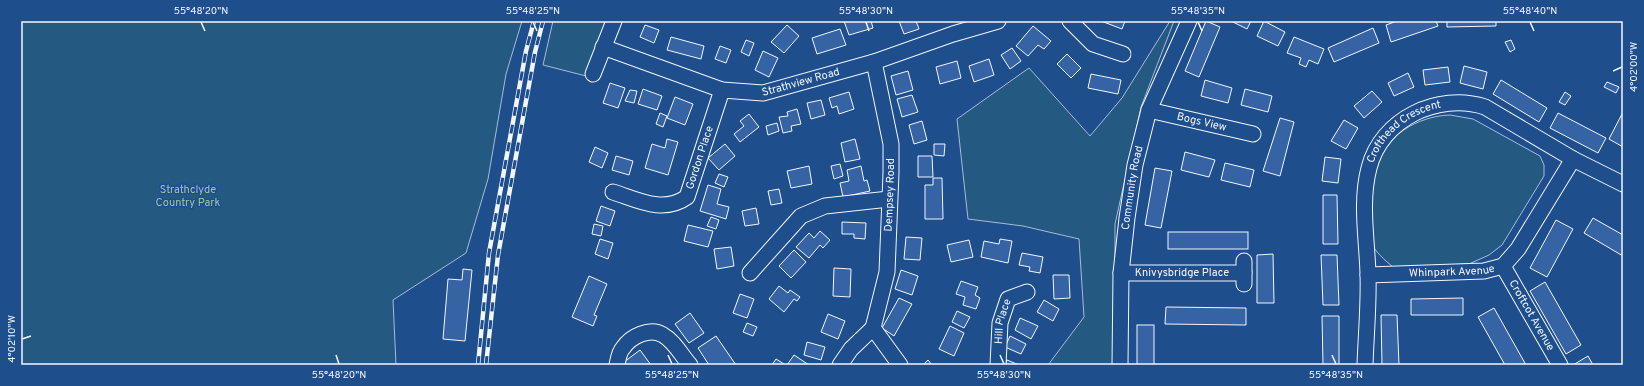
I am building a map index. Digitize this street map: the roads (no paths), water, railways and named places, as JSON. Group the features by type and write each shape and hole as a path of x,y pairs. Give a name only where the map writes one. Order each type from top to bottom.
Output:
{"street":[{"path":"593,74 614,21"},
{"name":"Strathview Road","path":"603,47 722,90 764,93 874,62 951,27 998,21"},
{"path":"1070,21 1093,44 1123,54"},
{"name":"Community Road","path":"1120,365 1121,273 1127,218 1136,165 1149,110 1189,21"},
{"name":"Dempsey Road","path":"874,62 891,144 887,272 874,328"},
{"name":"Gordon Place","path":"613,192 657,206 670,206 687,197 722,90"},
{"name":"Crofthead Crescent","path":"1365,365 1368,275 1365,214 1366,181 1369,167 1379,146 1405,118 1431,106 1453,103 1473,104 1485,107 1573,159 1623,184"},
{"name":"Bogs View","path":"1149,110 1253,134"},
{"name":"Whinpark Avenue","path":"1368,275 1484,271 1503,266 1518,249 1573,159"},
{"path":"750,273 800,216 825,206 889,199"},
{"name":"Croftcot Avenue","path":"1503,266 1560,365"},
{"name":"Knivysbridge Place","path":"1121,273 1244,273"},
{"name":"Hill Place","path":"998,365 1000,323 1008,299 1027,292"},
{"path":"840,365 851,349 874,328 900,365"},
{"path":"617,365 621,349 626,343 638,335 651,331 663,335 690,365"}],"railway":[{"path":"478,365 489,253 526,51 534,21"},
{"path":"486,365 498,255 535,52 543,21"}],"park label":[{"name":"Strathclyde Country Park","path":"188,196"}]}
